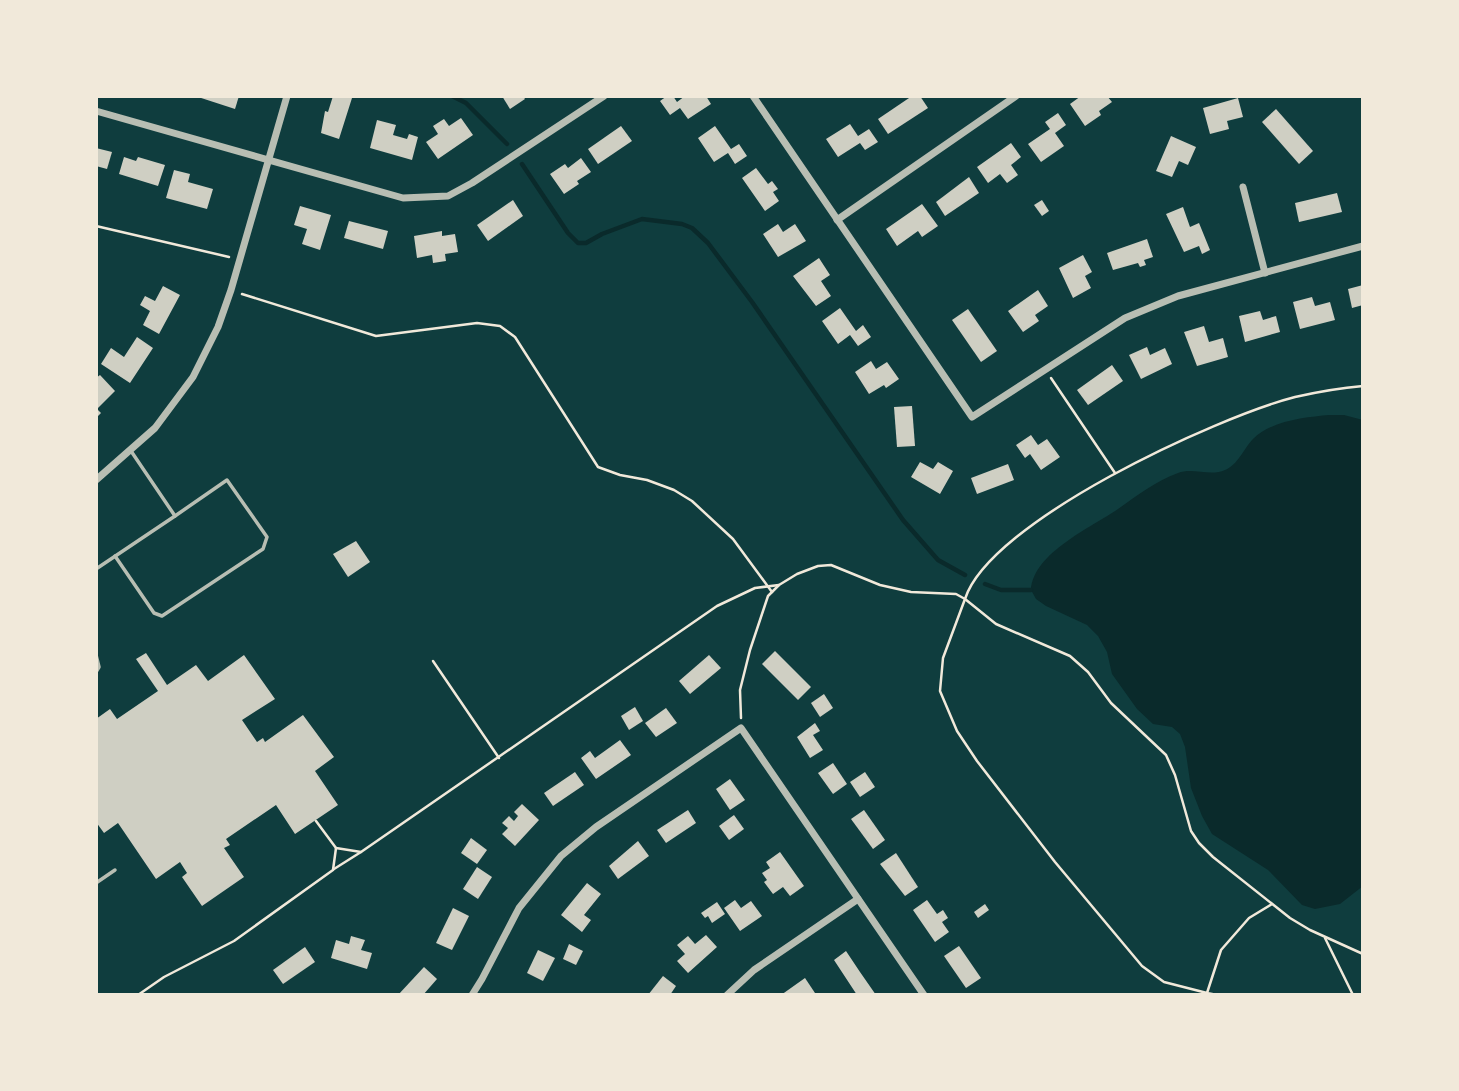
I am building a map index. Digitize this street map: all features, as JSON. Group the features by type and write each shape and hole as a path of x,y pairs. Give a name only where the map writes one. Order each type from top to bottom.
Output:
{"street":[{"path":"96,480 155,428 193,377 218,327 287,96"},
{"path":"96,111 403,198 448,195 472,183 604,96"},
{"path":"753,96 972,417 1125,318 1178,296 1363,246"},
{"path":"837,220 1016,96"},
{"path":"1243,187 1265,273"},
{"path":"472,995 519,908 561,856 596,827 741,728 924,995"},
{"path":"727,995 754,970 858,898"}],"lane":[{"path":"131,451 175,516"},
{"path":"96,569 115,556 175,516 227,480 267,537 263,549 162,616 154,613 115,556"},
{"path":"96,655 99,667 96,672"},
{"path":"96,883 115,870"}],"path":[{"path":"96,226 240,260"},
{"path":"231,290 368,335 403,334 477,323 491,323 509,330 598,467 647,480 692,501 733,539 772,592"},
{"path":"1046,369 1115,473"},
{"path":"1217,995 1164,982 1142,966 1047,852 976,761 957,731 940,691 943,658 969,588 986,564 1031,526 1115,473 1178,440 1294,398 1363,386"},
{"path":"138,995 164,977 234,941 653,648 718,606 744,592 779,584 818,566 831,565 880,585 911,592 956,594 996,624 1070,656 1088,672 1111,703 1166,755 1175,775 1191,831 1199,844 1290,918 1363,954"},
{"path":"741,728 740,690 762,611 779,584"},
{"path":"433,661 499,758"},
{"path":"316,821 336,848 333,870"},
{"path":"336,848 361,852"},
{"path":"1206,994 1222,950 1250,918 1272,904"},
{"path":"1325,937 1353,995"}],"water":[{"path":"1344,415 1363,420 1363,886 1340,904 1315,909 1302,905 1268,870 1212,834 1191,788 1185,747 1180,734 1172,727 1153,724 1137,709 1112,674 1107,652 1098,636 1087,625 1046,606 1036,599 1031,590 1034,577 1053,553 1155,484 1184,471 1213,473 1225,470 1230,468 1253,439 1269,428 1289,421"}],"building":[{"path":"195,96 239,96 235,109"},
{"path":"333,96 352,98 339,139 321,133 325,111 328,112"},
{"path":"502,96 523,96 525,99 510,109"},
{"path":"667,96 673,96 677,102 685,96 706,96 711,104 688,119 680,108 670,115 660,101"},
{"path":"912,96 920,96 928,108 888,134 878,119"},
{"path":"1081,96 1107,96 1112,102 1099,111 1101,115 1085,126 1070,104"},
{"path":"1238,98 1243,117 1227,121 1229,129 1210,134 1203,108"},
{"path":"1276,109 1313,151 1299,164 1262,122"},
{"path":"1058,113 1066,125 1055,133 1064,146 1041,162 1028,144 1050,129 1045,122"},
{"path":"461,118 473,135 438,159 426,142 438,134 433,126 444,119 449,126"},
{"path":"377,120 396,125 393,135 407,139 409,134 418,137 412,160 370,148"},
{"path":"850,124 858,136 869,129 878,142 865,150 860,143 838,157 826,139"},
{"path":"621,126 632,141 598,164 588,149"},
{"path":"715,126 731,149 739,144 747,156 735,164 728,153 714,162 698,138"},
{"path":"1171,136 1196,147 1188,165 1179,161 1172,177 1156,171"},
{"path":"1011,143 1021,157 1011,165 1018,175 1007,183 1000,174 988,183 977,167"},
{"path":"96,148 112,152 107,169 96,166"},
{"path":"124,157 136,161 138,157 165,165 158,186 119,174"},
{"path":"581,158 591,172 564,194 550,174 565,164 568,168"},
{"path":"756,168 768,184 772,181 778,189 773,192 779,201 765,211 742,178"},
{"path":"174,170 190,174 188,182 213,189 207,209 166,198"},
{"path":"969,177 979,193 945,216 936,202"},
{"path":"1337,193 1342,212 1299,222 1295,203"},
{"path":"513,200 523,216 488,241 477,225"},
{"path":"1042,200 1049,211 1042,216 1034,205"},
{"path":"922,204 938,226 922,237 918,231 897,246 886,229"},
{"path":"300,206 331,215 320,250 302,244 307,229 294,225"},
{"path":"1183,207 1190,227 1199,223 1210,250 1202,254 1199,246 1184,252 1166,214"},
{"path":"349,221 388,231 383,249 344,238"},
{"path":"778,224 783,232 795,224 806,241 778,257 763,234"},
{"path":"442,231 442,236 455,234 458,252 445,254 446,261 433,263 432,255 417,258 414,236"},
{"path":"1147,239 1153,257 1144,260 1146,265 1140,267 1138,263 1113,270 1107,253"},
{"path":"1083,255 1092,272 1085,276 1091,288 1073,298 1059,268"},
{"path":"819,258 830,275 821,281 831,296 816,306 793,276"},
{"path":"1363,285 1363,305 1352,308 1348,289"},
{"path":"163,286 180,295 159,334 143,325 150,311 140,305 145,296 155,301"},
{"path":"1038,290 1048,306 1035,315 1039,321 1023,332 1008,311"},
{"path":"1312,297 1315,306 1330,302 1335,320 1300,329 1293,302"},
{"path":"840,308 856,331 863,325 871,337 858,346 850,335 838,344 822,321"},
{"path":"968,309 997,351 981,362 952,320"},
{"path":"1260,311 1263,320 1276,316 1280,332 1245,342 1239,316"},
{"path":"1204,326 1209,342 1223,338 1228,357 1197,366 1184,332"},
{"path":"137,337 153,348 130,383 101,364 111,348 124,357"},
{"path":"1147,347 1150,355 1165,348 1172,364 1141,379 1129,355"},
{"path":"871,361 876,369 887,362 899,379 886,388 884,385 869,394 855,372"},
{"path":"1112,365 1123,381 1088,405 1077,390"},
{"path":"100,375 115,391 97,409 101,413 96,418 96,378"},
{"path":"912,406 915,446 897,447 894,407"},
{"path":"1031,435 1038,445 1047,439 1060,457 1041,470 1030,454 1025,458 1016,445"},
{"path":"920,462 933,469 938,462 953,471 940,494 911,477"},
{"path":"1008,464 1014,480 977,494 971,478"},
{"path":"356,541 370,562 348,577 333,554"},
{"path":"775,651 811,687 798,700 762,664"},
{"path":"146,653 167,685 196,665 208,681 244,655 275,699 242,720 257,742 263,738 265,742 303,715 334,757 315,771 338,805 295,834 276,805 226,839 230,845 224,848 244,877 202,906 182,877 187,873 180,862 156,879 118,823 104,833 96,822 96,719 110,709 117,719 158,691 136,659"},
{"path":"709,655 721,668 690,694 679,681"},
{"path":"824,694 833,708 820,717 811,703"},
{"path":"635,707 643,721 629,730 621,716"},
{"path":"666,708 677,723 656,737 645,723"},
{"path":"815,723 820,731 813,735 823,750 810,758 797,737"},
{"path":"620,740 631,755 596,779 581,758 590,751 595,758"},
{"path":"833,763 847,784 833,794 818,773"},
{"path":"575,772 584,785 553,806 544,793"},
{"path":"865,772 875,787 860,797 850,782"},
{"path":"730,779 745,800 730,810 716,789"},
{"path":"522,804 539,820 515,846 502,834 508,828 502,823 509,816 514,821 518,816 514,812"},
{"path":"688,810 696,823 666,843 657,830"},
{"path":"864,810 885,840 873,849 851,819"},
{"path":"734,815 744,829 729,840 719,826"},
{"path":"471,838 487,850 477,864 461,853"},
{"path":"638,841 649,856 618,879 609,866"},
{"path":"780,852 804,886 790,896 783,887 773,894 764,882 767,880 762,873 770,868 766,862"},
{"path":"896,853 918,887 905,896 880,864"},
{"path":"477,867 492,877 478,899 463,889"},
{"path":"587,883 601,894 584,915 591,920 582,932 561,915"},
{"path":"735,900 741,908 751,901 762,916 740,931 724,908"},
{"path":"927,900 937,914 943,910 948,918 942,922 949,932 935,942 913,910"},
{"path":"717,902 725,914 712,923 708,916 705,918 701,913"},
{"path":"985,904 989,910 978,918 974,912"},
{"path":"453,908 469,916 452,950 436,943"},
{"path":"706,935 717,947 688,973 677,961 685,954 677,945 688,936 695,944"},
{"path":"351,936 365,940 361,950 372,953 367,969 331,958 336,940 349,944"},
{"path":"569,944 583,951 576,965 563,959"},
{"path":"959,946 981,978 966,988 944,956"},
{"path":"305,947 315,962 283,984 273,970"},
{"path":"538,950 555,958 543,981 527,973"},
{"path":"846,951 876,995 857,995 834,960"},
{"path":"424,967 437,979 423,995 398,995"},
{"path":"663,976 676,986 670,995 648,995"},
{"path":"805,978 815,993 781,995"}],"waterway":[{"path":"452,96 466,103 507,144"},
{"path":"522,164 568,233 578,243 586,243 642,219 682,224 692,228 708,243 752,302 903,520 938,560 965,575"},
{"path":"985,584 1001,590 1031,590"}]}
